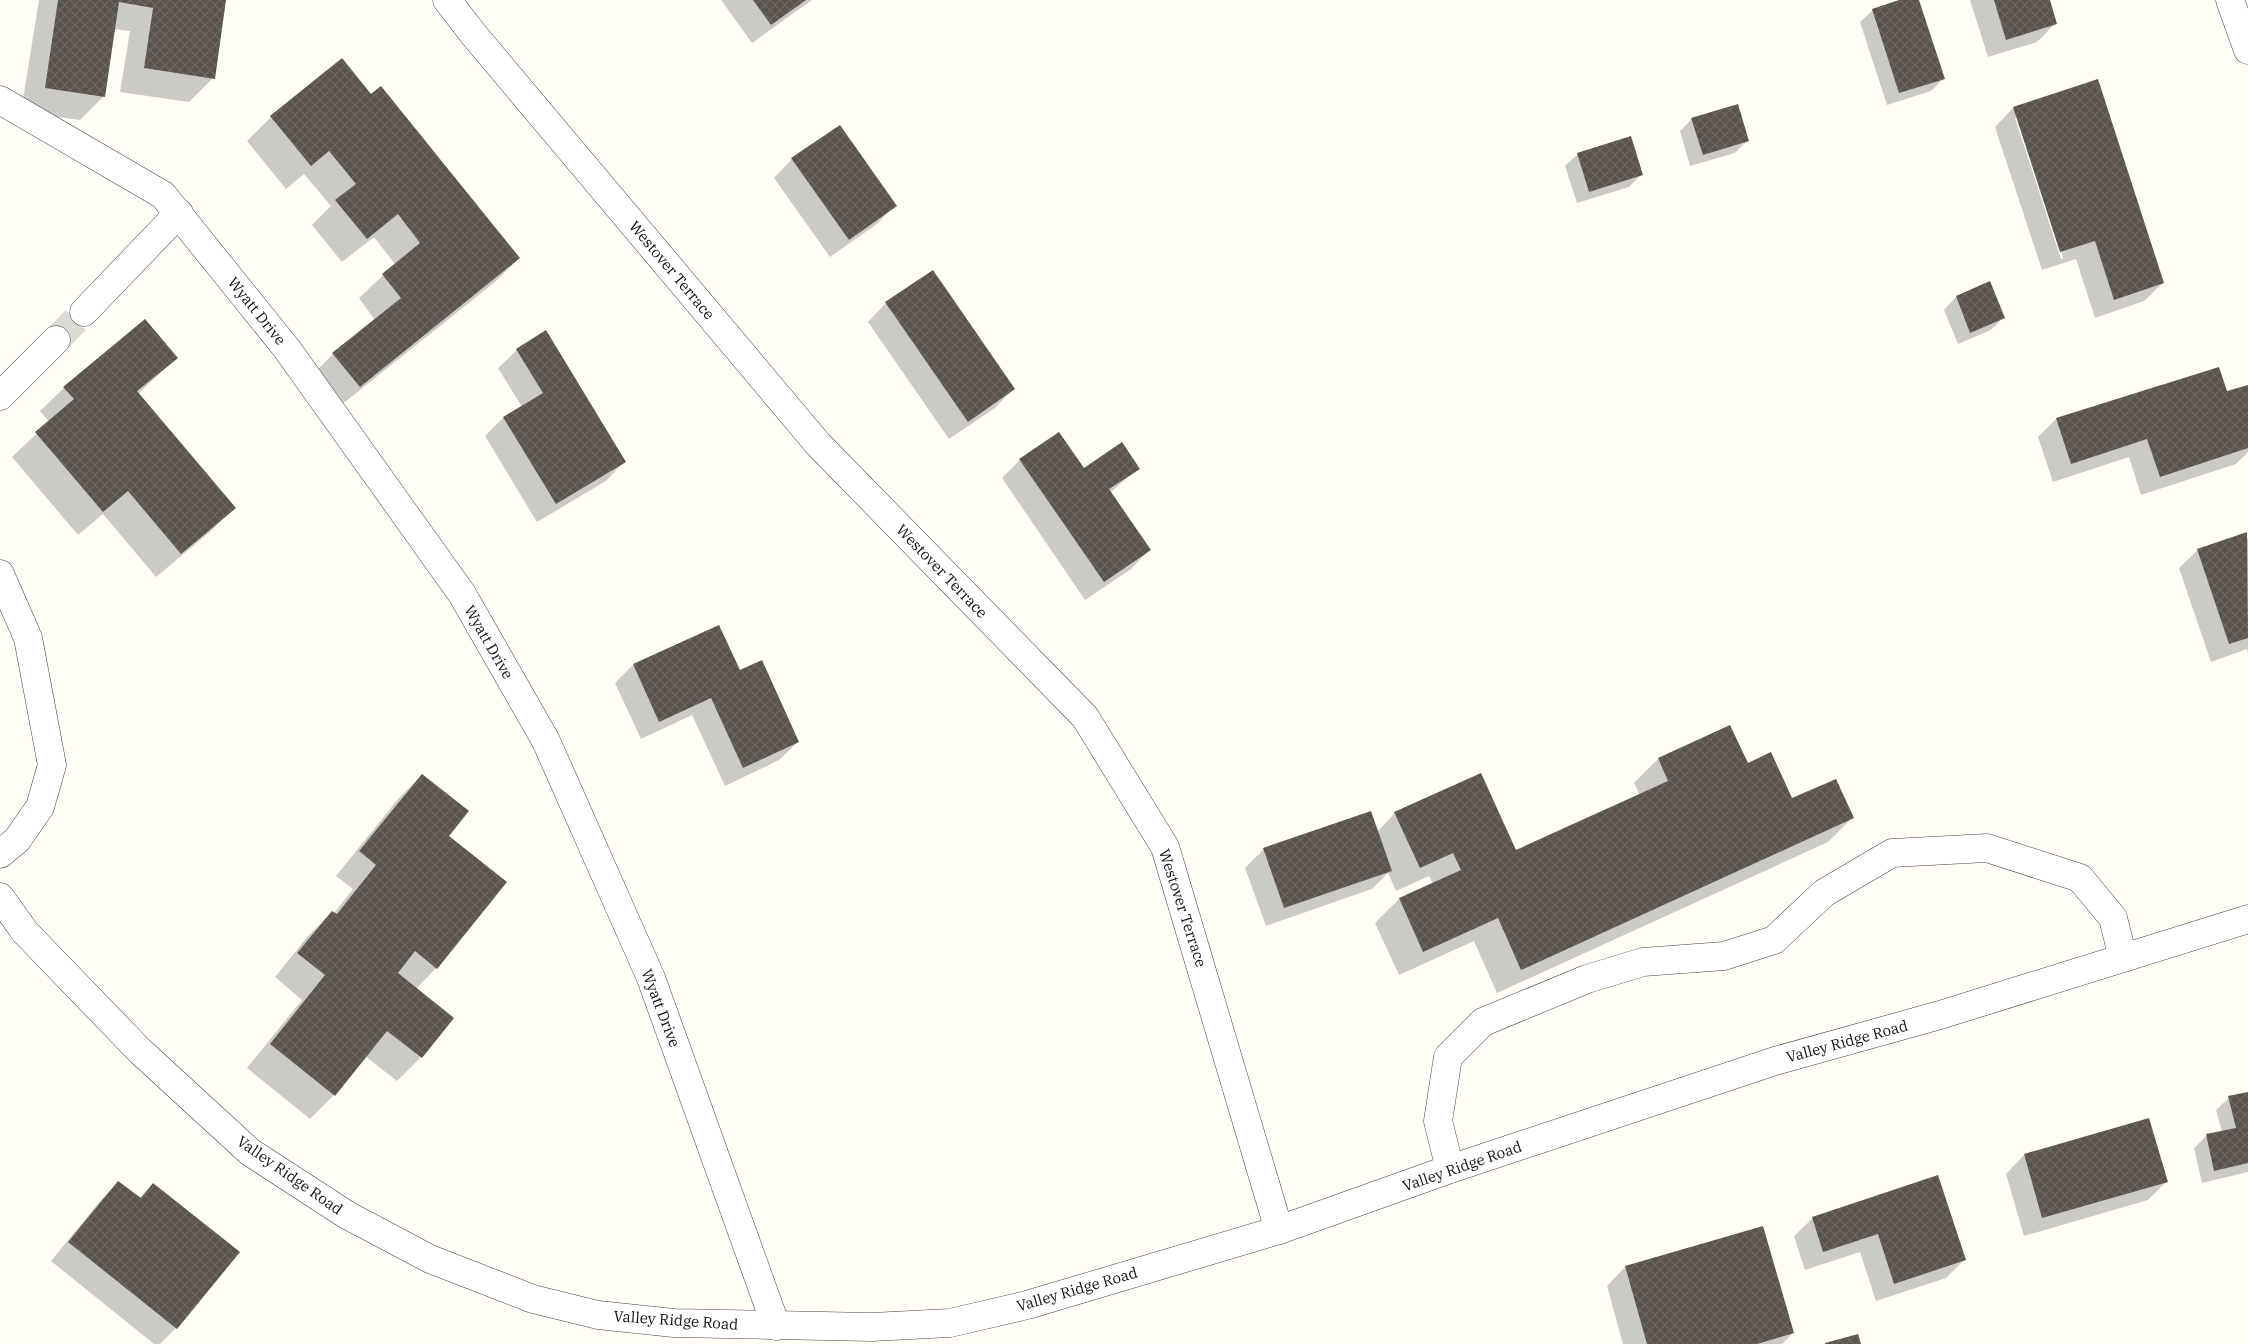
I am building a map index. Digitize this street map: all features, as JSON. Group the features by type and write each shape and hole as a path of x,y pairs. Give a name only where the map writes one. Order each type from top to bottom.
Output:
{"street":[{"name":"Westover Terrace","path":"447,0 818,444 1085,717 1165,847 1279,1230"},
{"path":"2230,0 2248,50"},
{"name":"Wyatt Drive","path":"0,100 164,195 287,349 462,594 546,741 651,978 776,1326"},
{"path":"84,312 178,214"},
{"path":"0,396 56,340"},
{"path":"0,574 28,638 52,765 40,807 17,840 0,854"},
{"path":"1450,1169 1438,1121 1448,1057 1483,1022 1587,979 1643,962 1724,956 1774,940 1824,893 1892,853 1988,848 2080,878 2113,918 2123,958"},
{"name":"Valley Ridge Road","path":"0,897 25,932 140,1051 250,1152 347,1215 430,1259 533,1299 598,1315 665,1322 872,1327 950,1323 1027,1305 1279,1230 1450,1169 1775,1061 1940,1016 2248,919"}],"building":[{"path":"58,0 226,0 215,79 144,68 153,8 119,2 105,97 45,88"},
{"path":"753,0 806,0 771,25"},
{"path":"1899,0 1919,0 1945,79 1899,93 1872,9"},
{"path":"1994,0 2050,0 2057,24 2006,40"},
{"path":"342,58 371,94 381,86 520,258 360,387 332,353 401,298 382,274 420,243 398,214 367,239 335,200 356,184 329,151 311,166 270,116"},
{"path":"2098,79 2164,283 2114,300 2095,241 2060,252 2013,107"},
{"path":"1738,104 1749,141 1703,155 1691,118"},
{"path":"840,125 897,206 849,240 791,158"},
{"path":"1631,136 1643,175 1589,192 1577,153"},
{"path":"933,270 1015,389 968,422 885,302"},
{"path":"1990,281 2005,318 1970,333 1956,296"},
{"path":"145,319 178,358 137,391 236,508 181,554 128,491 103,512 35,432 74,399 63,387"},
{"path":"546,330 626,462 556,504 503,417 543,393 516,349"},
{"path":"2219,367 2227,391 2248,385 2248,448 2160,477 2147,439 2071,464 2056,418"},
{"path":"1059,432 1084,468 1122,442 1140,469 1109,489 1151,550 1104,582 1019,459"},
{"path":"2247,532 2248,638 2229,644 2197,549"},
{"path":"719,625 740,670 762,660 799,742 743,768 711,698 659,722 633,664"},
{"path":"1730,725 1748,763 1771,752 1792,798 1836,779 1854,818 1521,970 1498,918 1423,952 1399,898 1461,870 1453,853 1420,868 1394,812 1481,773 1516,850 1668,781 1658,758"},
{"path":"422,774 469,811 449,836 507,882 437,969 415,951 398,973 454,1018 422,1058 387,1031 335,1096 270,1044 325,975 297,953 332,911 337,914 376,865 359,851"},
{"path":"1371,811 1392,871 1284,908 1263,848"},
{"path":"2248,1092 2248,1163 2214,1171 2206,1134 2236,1128 2228,1096"},
{"path":"2149,1118 2168,1182 2042,1218 2024,1154"},
{"path":"1938,1175 1966,1260 1894,1284 1878,1234 1823,1252 1812,1217"},
{"path":"118,1181 141,1198 153,1183 240,1252 177,1329 68,1242"},
{"path":"1763,1226 1794,1333 1757,1344 1647,1344 1625,1266"},
{"path":"1858,1334 1861,1344 1825,1344 1825,1343"}],"tunnel":[{"path":"56,340 84,312"}]}
